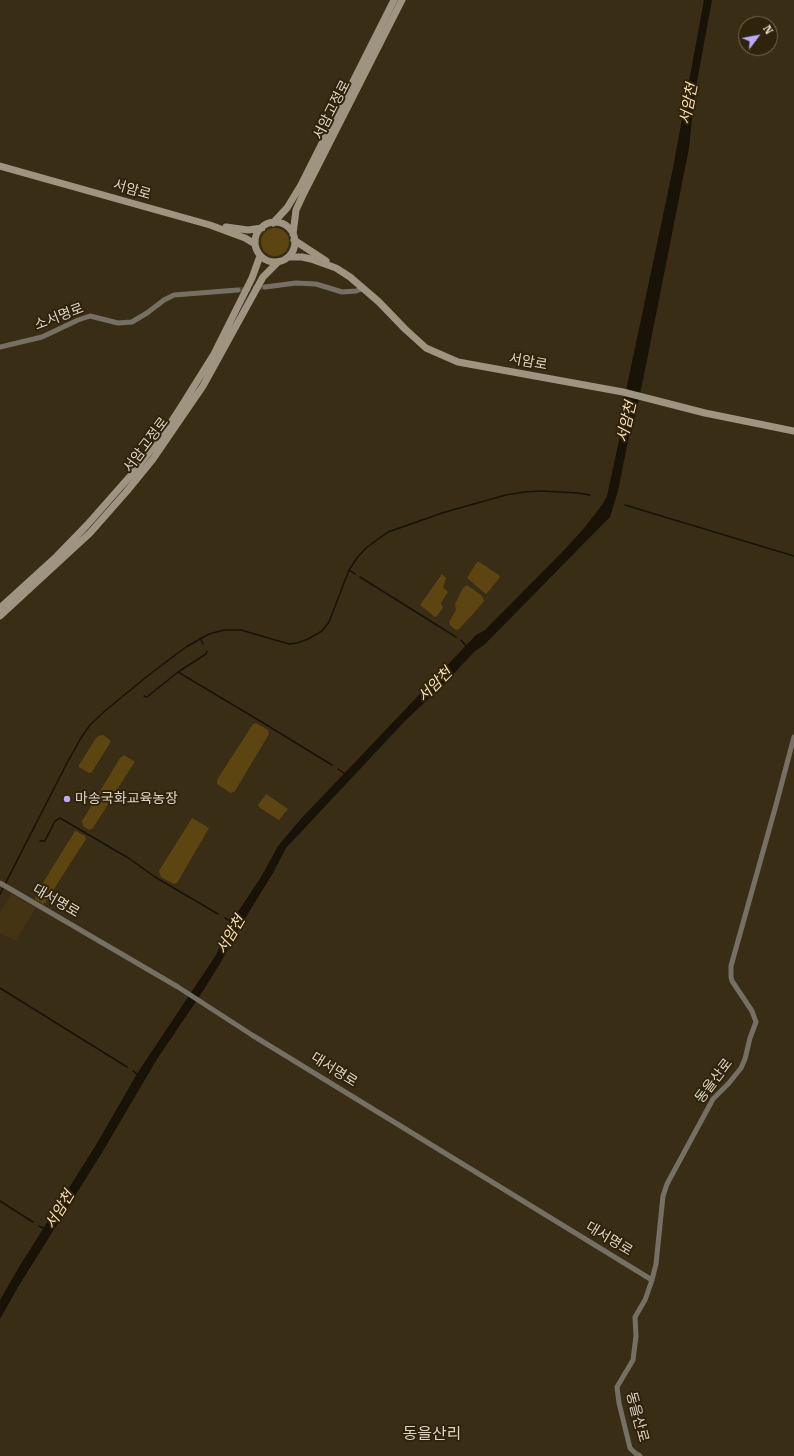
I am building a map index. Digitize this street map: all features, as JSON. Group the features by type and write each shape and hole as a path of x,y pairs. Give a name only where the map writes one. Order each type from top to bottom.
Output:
{"main road":[{"name":"서암고정로","path":"272,223 287,208 301,185 394,0"},
{"name":"서암고정로","path":"293,237 296,210 402,0"},
{"name":"서암로","path":"0,166 210,225 245,238 255,244"},
{"path":"210,225 248,230 262,228 272,223 284,225 293,237 336,268"},
{"path":"262,228 256,238 255,244 260,256 266,260 278,262 288,257 294,246 293,237"},
{"name":"서암고정로","path":"0,608 57,556 87,525 132,474 166,430 214,354 252,278 260,256"},
{"name":"서암로","path":"288,257 302,257 311,259 336,268 364,288 416,341 426,348 458,362 623,392 705,413 794,432"},
{"name":"서암고정로","path":"0,616 90,532 127,491 153,459 204,386 263,277 278,262"}],"street":[{"path":"265,287 296,283 316,284 342,292 356,291 364,288"},
{"name":"소서명로","path":"0,347 35,340 90,316 118,323 132,322 164,300 174,295 238,290"},
{"name":"동을산로","path":"640,1456 630,1448 617,1392 619,1384 633,1360 636,1336 635,1317 645,1300 656,1264 663,1196 667,1184 713,1099 741,1068 756,1022 752,1011 732,981 731,966 794,737"},
{"name":"대서명로","path":"1,884 182,989 247,1031 652,1280"}],"shaded area":[{"path":"275,228 281,229 285,232 288,236 288,248 285,252 281,255 275,256 269,255 265,252 262,248 261,242 262,236 265,232 269,229"},
{"path":"477,562 500,577 486,594 467,578"},
{"path":"442,574 446,578 443,587 448,592 441,603 443,608 435,617 420,605"},
{"path":"467,585 482,596 484,601 459,629 456,630 450,625 449,622 456,610 455,604 463,588"},
{"path":"256,723 268,730 269,734 235,791 231,793 217,784 217,780 253,724"},
{"path":"103,735 110,740 110,743 92,772 89,773 79,767 79,765 96,738"},
{"path":"124,755 134,761 134,763 93,828 89,830 83,826 82,821 120,758"},
{"path":"266,794 288,809 279,820 260,808 258,805"},
{"path":"192,818 209,828 177,883 174,884 161,877 159,871"},
{"path":"75,831 85,836 86,839 43,904 35,899 36,894"},
{"path":"11,894 36,908 15,941 0,933 0,913"}],"water":[{"name":"서암천","path":"704,0 712,0 694,98 689,148 633,427 629,436 618,491 610,517 484,645 475,651 446,682 405,721 286,848 221,962 157,1059 103,1151 18,1287 0,1319 0,1300 19,1267 96,1145 138,1072 216,955 230,924 261,877 278,846 299,821 476,635 485,630 567,547 585,527 607,496 626,408 624,400 673,168"}],"waterway":[{"path":"0,894 67,763 90,725 150,674 186,647 209,634 224,630 241,630 289,644 308,639 322,631 329,622 349,570 357,558 366,548 388,532 445,512 506,495 542,491 590,495"},
{"path":"625,505 794,556"},
{"path":"349,570 355,574"},
{"path":"360,577 456,637"},
{"path":"200,638 203,644"},
{"path":"461,640 466,646"},
{"path":"144,696 147,697 178,672 206,654 207,651"},
{"path":"178,672 332,765"},
{"path":"338,769 345,774"},
{"path":"40,841 45,841 55,821 60,818 130,859 155,877 218,914"},
{"name":"서암천","path":"225,918 232,922"},
{"path":"0,988 127,1067"},
{"path":"133,1071 138,1075"},
{"path":"0,1201 33,1222"},
{"name":"서암천","path":"39,1226 45,1229"}],"tunnel":[{"path":"238,290 265,287"}],"place":[{"name":"마송국화교육농장","path":"67,799"}],"district":[{"name":"동을산리","path":"432,1434"}]}
